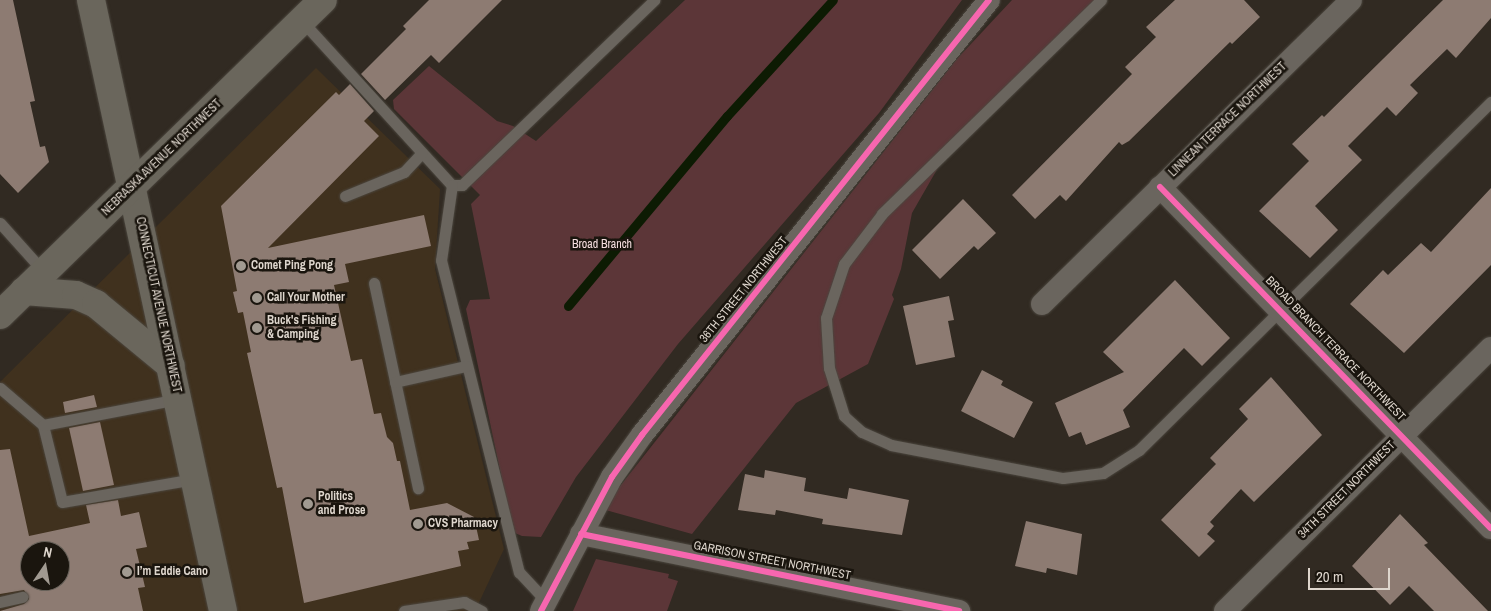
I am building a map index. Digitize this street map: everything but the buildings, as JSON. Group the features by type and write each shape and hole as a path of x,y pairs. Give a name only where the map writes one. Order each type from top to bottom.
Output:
{"main road":[{"name":"CONNECTICUT AVENUE NORTHWEST","path":"91,0 223,611"},
{"name":"NEBRASKA AVENUE NORTHWEST","path":"0,315 323,0"},
{"path":"24,291 76,295 96,304 171,366"}],"street":[{"name":"36TH STREET NORTHWEST","path":"544,606 612,477 642,435 989,0"},
{"name":"LINNEAN TERRACE NORTHWEST","path":"1042,304 1351,0"},
{"name":"BROAD BRANCH TERRACE NORTHWEST","path":"1160,187 1403,435 1491,528"},
{"name":"34TH STREET NORTHWEST","path":"1225,611 1491,348"},
{"name":"GARRISON STREET NORTHWEST","path":"581,534 959,611"}],"lane":[{"path":"302,21 452,185 462,185 654,0"},
{"path":"1101,0 882,214 844,264 826,318 829,368 844,416 862,432 891,445 1063,478 1102,473 1139,450 1491,102"},
{"path":"345,196 404,172 422,153"},
{"path":"452,185 441,260 519,572 544,606"},
{"path":"0,223 44,272"},
{"path":"374,284 418,488"},
{"path":"395,382 466,366"},
{"path":"0,388 43,425 62,502 195,479"},
{"path":"43,425 178,399"},
{"path":"0,602 22,597"},
{"path":"404,611 464,602 482,611"}],"shaded area":[{"path":"316,68 440,189 435,269 504,549 475,611 0,611 0,382"}],"green space":[{"name":"Broad Branch","path":"685,0 962,0 879,113 678,344 576,477 541,537 522,536 515,533 512,527 466,309 470,300 490,299 471,204 480,195 394,109 393,100 429,66 497,121 513,126 536,141"},
{"path":"1012,0 1095,0 939,166 912,213 901,269 892,295 894,299 868,364 796,403 692,534 602,509 956,60"},
{"path":"596,559 669,574 668,578 678,581 667,611 573,611"}],"waterway":[{"name":"Broad Branch","path":"568,306 727,116 833,0"}],"cycle path":[{"path":"541,611 612,477 642,435 989,0"},
{"path":"1160,187 1491,528"},
{"path":"581,534 959,611"}],"place":[{"name":"Comet Ping Pong","path":"241,266"},
{"name":"Call Your Mother","path":"257,298"},
{"name":"Buck's Fishing & Camping","path":"257,328"},
{"name":"Politics and Prose","path":"308,504"},
{"name":"CVS Pharmacy","path":"418,524"},
{"name":"I’m Eddie Cano","path":"127,572"}]}
